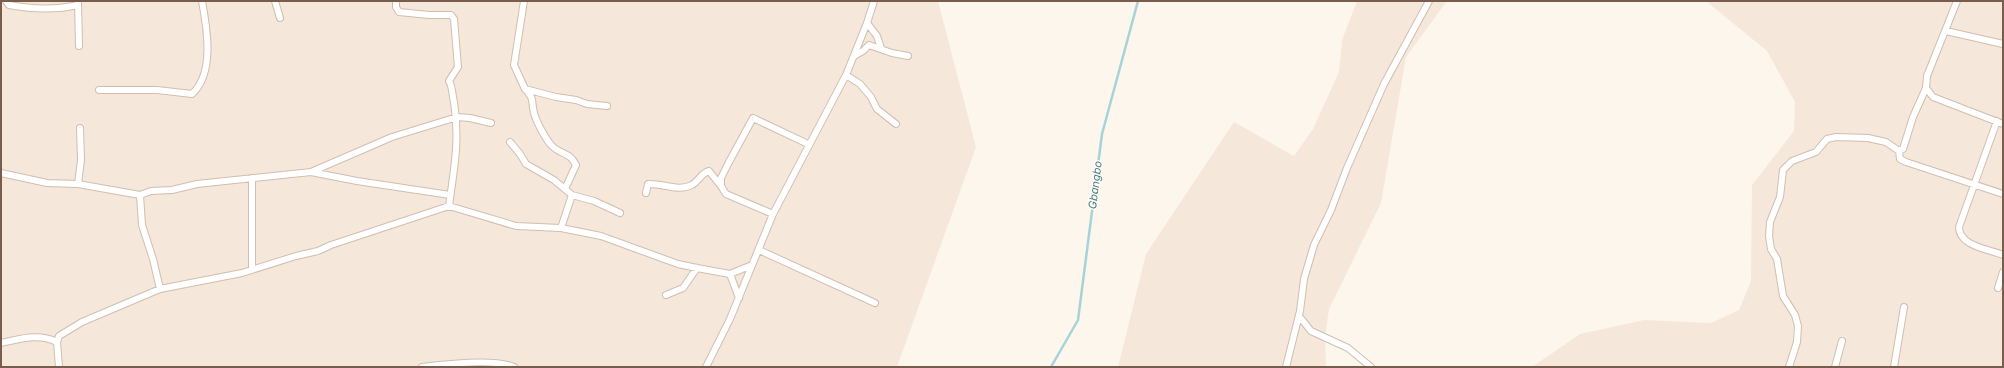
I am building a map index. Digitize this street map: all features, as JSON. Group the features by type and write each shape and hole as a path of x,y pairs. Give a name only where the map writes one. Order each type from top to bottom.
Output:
{"street":[{"path":"6,1 9,5 52,8 78,3 79,46"},
{"path":"100,90 157,90 192,94 202,82 208,47 202,1"},
{"path":"275,1 280,18"},
{"path":"396,1 396,7 399,12 429,15 451,15 454,19 458,67 449,81 457,117 456,162 449,206"},
{"path":"524,1 514,65 525,89 533,98 534,113 543,132 553,146 571,156 576,165 566,189"},
{"path":"706,367 730,319 773,214 808,144 846,75 867,24 874,1"},
{"path":"1286,367 1299,316 1304,279 1314,245 1331,210 1347,168 1384,84 1429,1"},
{"path":"1899,151 1903,149 1913,116 1926,88 1926,81 1957,1"},
{"path":"867,24 877,36 881,48"},
{"path":"1946,31 2003,44"},
{"path":"854,56 863,51 869,45 892,53 908,56"},
{"path":"846,75 860,84 871,97 877,109 896,124"},
{"path":"1926,88 1933,97 2000,122 1958,227 1960,237 1966,241 2003,255"},
{"path":"525,89 556,98 607,106"},
{"path":"311,172 392,137 457,117 491,123"},
{"path":"721,186 721,178 753,118 808,144"},
{"path":"78,184 81,160 80,128"},
{"path":"1789,367 1797,342 1798,326 1795,314 1783,296 1777,260 1771,249 1769,236 1770,222 1780,197 1783,170 1792,161 1816,152 1827,139 1836,137 1868,138 1886,142 1899,151 1900,159 1906,162 2003,194"},
{"path":"510,142 526,164 554,180 572,195 594,201 620,213"},
{"path":"646,193 648,184 680,188 692,185 704,172 709,171 726,194 773,214"},
{"path":"1,173 47,183 78,184 140,195 151,191 172,190 197,184 311,172 450,196"},
{"path":"252,178 252,269"},
{"path":"140,195 142,225 153,259 160,289"},
{"path":"561,228 572,195"},
{"path":"59,367 57,342 59,336 70,328 119,305 160,289 242,273 296,256 318,251 331,245 449,206 516,226 561,228 601,236 678,264 697,268 730,274 752,265"},
{"path":"759,250 875,304"},
{"path":"666,295 683,288 697,268"},
{"path":"1998,288 2003,272"},
{"path":"730,274 739,298"},
{"path":"1894,367 1904,306"},
{"path":"1299,316 1304,324 1312,331 1348,348 1371,367"},
{"path":"1295,333 1304,324"},
{"path":"1,343 33,336 46,337 57,342"},
{"path":"1835,367 1842,341"},
{"path":"422,367 491,365 501,362 514,367"}],"shaded area":[{"path":"1,1 938,1 976,147 897,367 1,367"},
{"path":"1357,1 1447,1 1406,57 1381,203 1329,309 1325,337 1326,367 1118,367 1146,254 1234,122 1294,156 1313,129 1339,72 1342,40"},
{"path":"1706,1 2003,1 2003,367 1532,367 1580,334 1644,320 1711,323 1739,310 1751,281 1752,185 1794,131 1795,102 1767,51"}],"waterway":[{"name":"Gbangbo","path":"1051,367 1078,320 1102,134 1138,1"}]}
